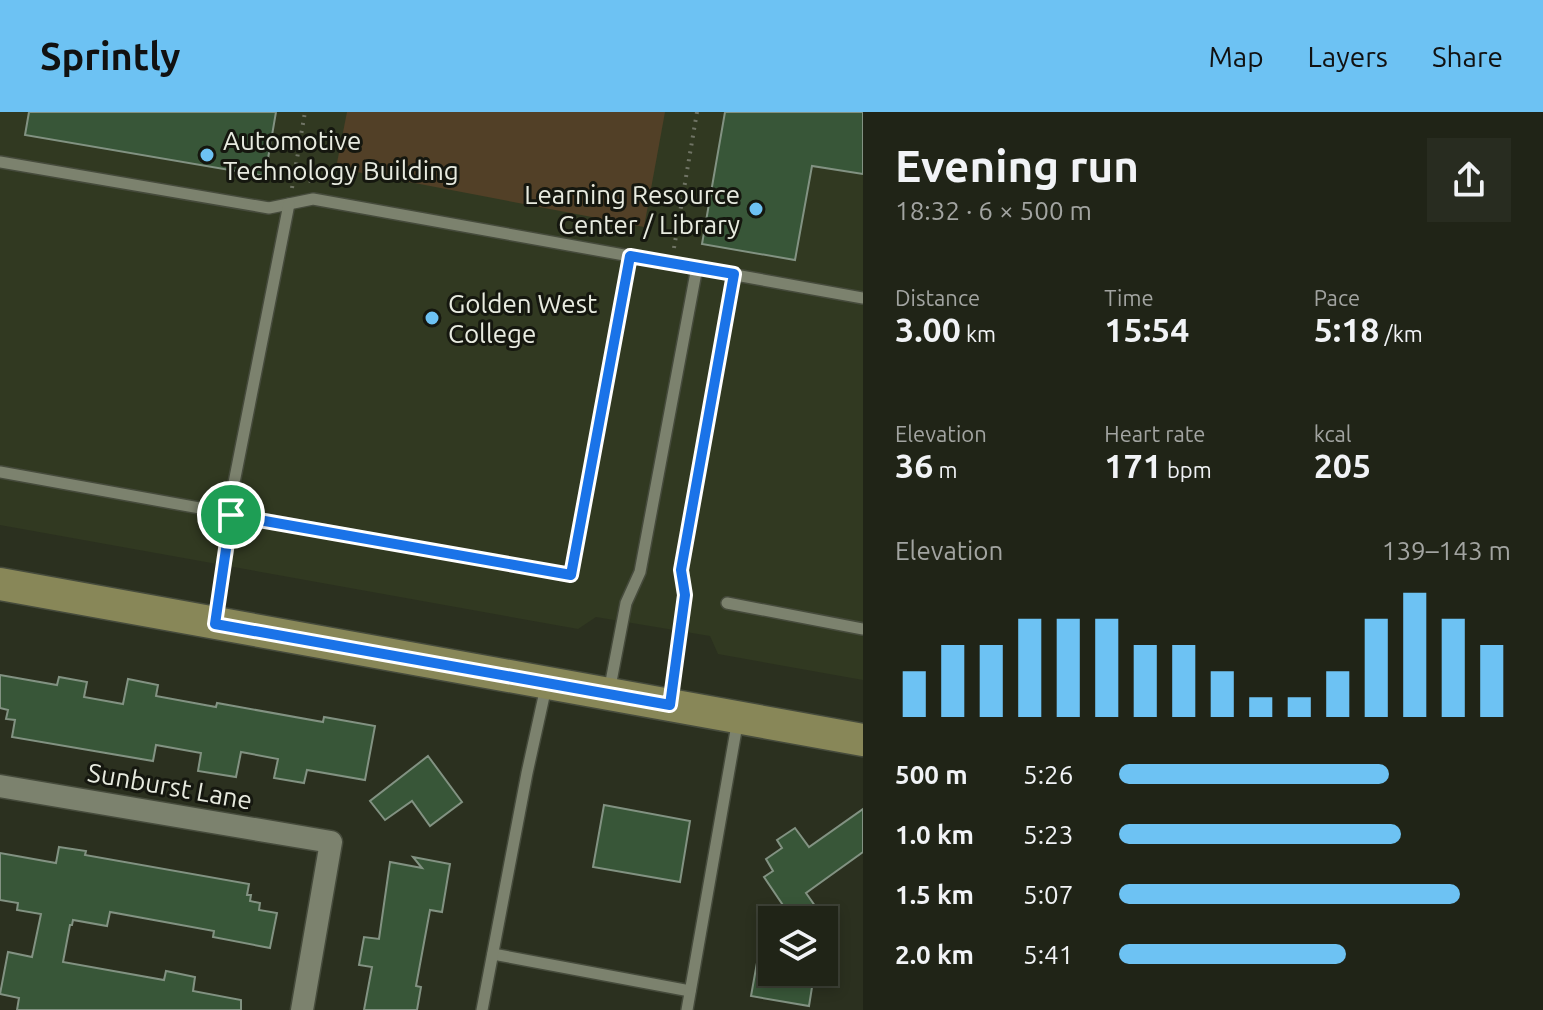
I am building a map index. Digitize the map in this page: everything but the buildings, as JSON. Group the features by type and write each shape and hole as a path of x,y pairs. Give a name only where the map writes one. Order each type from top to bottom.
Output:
{"main road":[{"path":"0,584 863,740"}],"street":[{"name":"Sunburst Lane","path":"0,786 331,842 302,1010"}],"lane":[{"path":"0,162 269,208 313,199 863,298"},
{"path":"215,624 231,498 289,204"},
{"path":"0,472 571,575 630,256"},
{"path":"608,693 626,603 640,572 697,267"},
{"path":"670,705 685,595 681,570 734,274"},
{"path":"727,603 863,629"},
{"path":"482,1010 547,683"},
{"path":"687,1010 738,718"},
{"path":"493,954 690,991"}],"path":[{"path":"289,204 305,112"},
{"path":"674,248 697,112"}],"shaded area":[{"name":"Golden West College","path":"0,112 863,112 863,680 718,654 710,636 596,617 578,629 0,525"},
{"path":"347,112 665,112 644,227 336,168"}],"place":[{"name":"Automotive Technology Building","path":"207,155"},
{"name":"Learning Resource Center / Library","path":"756,209"},
{"name":"Golden West College","path":"432,318"}],"route":[{"path":"630,256 734,274 681,570 685,595 670,705 215,624 231,515 571,575 630,256"}]}
